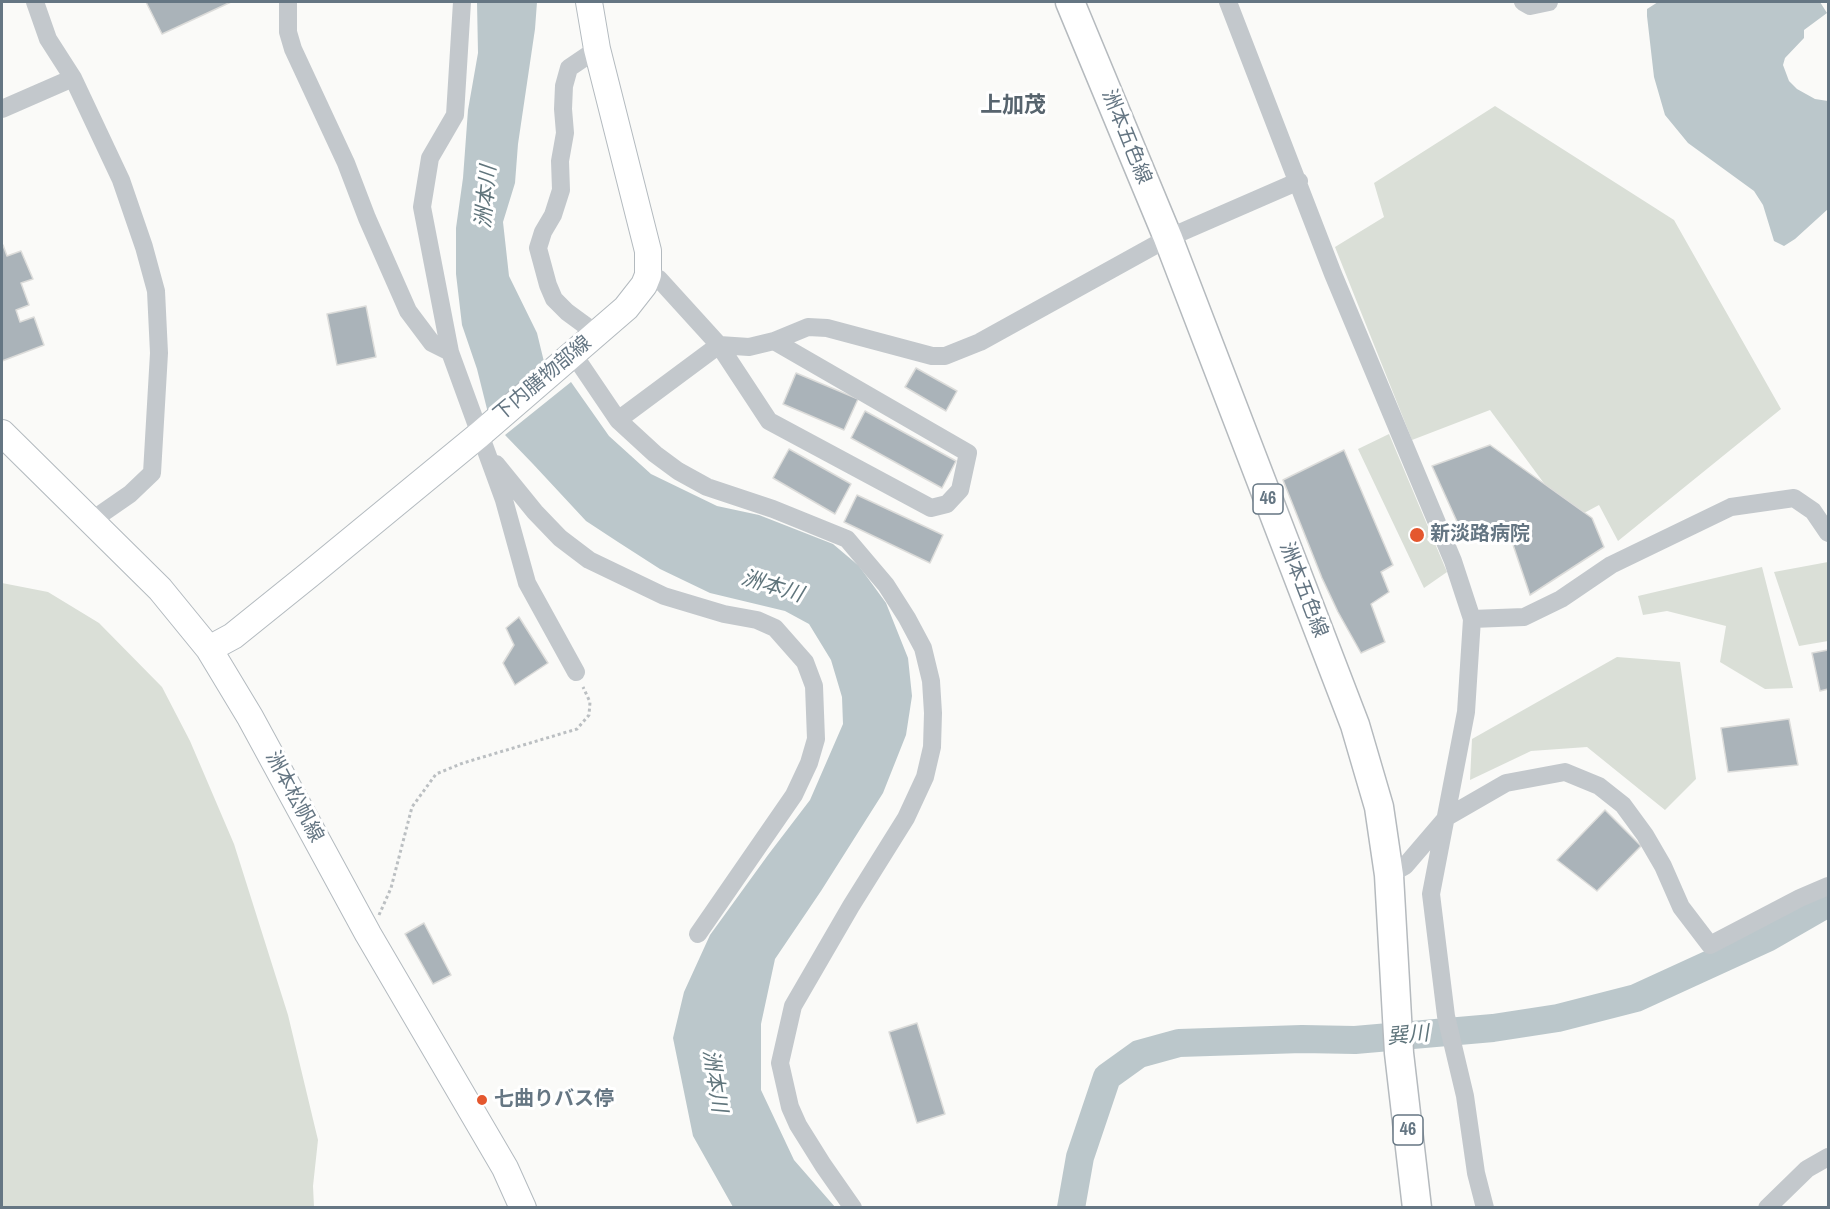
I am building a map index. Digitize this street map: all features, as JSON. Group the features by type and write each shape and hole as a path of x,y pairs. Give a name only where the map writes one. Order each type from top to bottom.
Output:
{"main road":[{"path":"589,2 597,49 644,230 648,251 648,275"},
{"name":"洲本五色線","path":"1070,2 1168,238 1354,725 1379,807 1389,875 1399,1053 1417,1208"},
{"name":"下内膳物部線","path":"209,649 233,636 485,436 638,295 648,275"},
{"name":"洲本松帆線","path":"2,433 160,589 209,649 250,717 368,934 505,1168 523,1208"}],"street":[{"path":"34,2 48,39 73,78 121,180 156,291 159,353 152,473 130,494 91,521"},
{"path":"288,2 288,32 293,49 346,163 367,218 408,311 432,343 450,352"},
{"path":"462,2 455,115 430,158 422,207 450,352 485,436 527,583 576,672"},
{"path":"1228,2 1333,274 1453,561 1472,618 1466,712 1431,894 1446,1016 1465,1096 1476,1173 1485,1208"},
{"path":"1522,2 1530,6 1549,2"},
{"path":"597,49 568,68 564,86 565,133 560,161 561,190 554,215 543,232 538,248 554,299 567,312 597,334"},
{"path":"2,109 73,78"},
{"path":"618,420 719,345 749,347 774,342 808,327 827,328 932,356 945,356 980,342 1168,238 1299,181"},
{"path":"648,275 659,279 719,345 770,421 930,508 947,504 960,490 968,453 774,342"},
{"path":"574,355 618,420 655,454 678,471 707,487 773,509 847,539 886,585 908,618 923,648 932,681 933,713 932,747 925,777 906,818 850,906 793,1006 780,1063 790,1107 798,1125 853,1208"},
{"path":"485,436 536,512 560,538 589,560 664,596 723,614 757,620 775,628 805,662 814,686 816,739 809,763 795,795 698,934"},
{"path":"1472,618 1524,617 1561,599 1628,556 1731,507 1794,498 1814,511 1828,533"},
{"path":"1389,875 1405,866 1447,817 1506,783 1564,772 1599,786 1623,805 1663,866 1681,907 1710,945 1828,886"},
{"path":"1767,1208 1807,1169 1828,1157"}],"path":[{"path":"368,934 391,888 412,807 436,774 463,763 578,729 589,715 590,702 576,672"}],"shaded area":[{"path":"1495,106 1674,220 1781,409 1618,541 1599,505 1571,520 1490,410 1412,440 1335,247 1384,217 1374,183"},
{"path":"1389,434 1447,572 1424,588 1358,449"},
{"path":"1828,562 1828,641 1799,646 1774,572"},
{"path":"1762,567 1793,688 1765,689 1720,662 1726,626 1667,611 1643,615 1638,596"},
{"path":"2,583 48,592 99,623 162,687 190,741 234,844 288,1015 318,1140 313,1186 314,1207 2,1207"},
{"path":"1617,657 1680,662 1696,779 1665,810 1587,747 1531,751 1470,780 1472,739"}],"water":[{"name":"洲本川","path":"477,2 537,2 515,183 503,222 509,276 537,333 546,370 489,417 477,369 462,325 456,274 456,228 463,178 468,110 478,53"},
{"path":"1658,2 1820,2 1827,13 1804,30 1804,38 1785,58 1783,65 1789,81 1797,89 1815,99 1828,101 1828,209 1784,246 1774,241 1763,205 1754,191 1688,143 1665,115 1654,77 1647,16 1647,9"},
{"name":"洲本川","path":"571,382 609,436 651,474 717,506 759,515 833,544 859,566 886,603 908,658 912,696 906,735 883,793 775,959 761,1024 761,1090 794,1160 835,1207 733,1207 693,1136 673,1038 684,992 710,935 810,800 843,724 842,697 831,660 809,624 785,611 710,593 660,569 586,521 505,435"}],"building":[{"path":"146,2 231,2 162,34"},
{"path":"2,246 7,256 21,251 33,279 21,283 29,305 16,310 20,322 34,317 44,345 2,361"},
{"path":"366,306 376,357 337,365 327,314"},
{"path":"916,368 957,391 946,411 905,387"},
{"path":"796,373 858,399 844,430 783,404"},
{"path":"865,411 956,461 942,488 851,438"},
{"path":"1490,445 1592,518 1604,547 1530,595 1506,524 1463,535 1432,466"},
{"path":"789,449 851,484 835,514 773,478"},
{"path":"1344,450 1393,565 1381,572 1389,592 1371,604 1385,642 1361,653 1322,578 1283,480"},
{"path":"857,495 943,535 930,563 844,522"},
{"path":"519,617 548,663 515,685 503,663 514,645 506,628"},
{"path":"1828,650 1828,689 1820,691 1812,653"},
{"path":"1789,719 1798,765 1728,772 1721,728"},
{"path":"1605,810 1641,846 1597,891 1557,860"},
{"path":"424,923 451,975 433,984 405,934"},
{"path":"917,1023 945,1114 917,1123 889,1032"}],"waterway":[{"name":"巽川","path":"1071,1208 1080,1157 1107,1077 1139,1054 1179,1043 1302,1039 1355,1040 1493,1028 1558,1018 1636,998 1767,938 1828,903"}],"place":[{"name":"新淡路病院","path":"1417,535"},
{"name":"七曲りバス停","path":"482,1100"}],"district":[{"name":"上加茂","path":"1013,106"}]}
